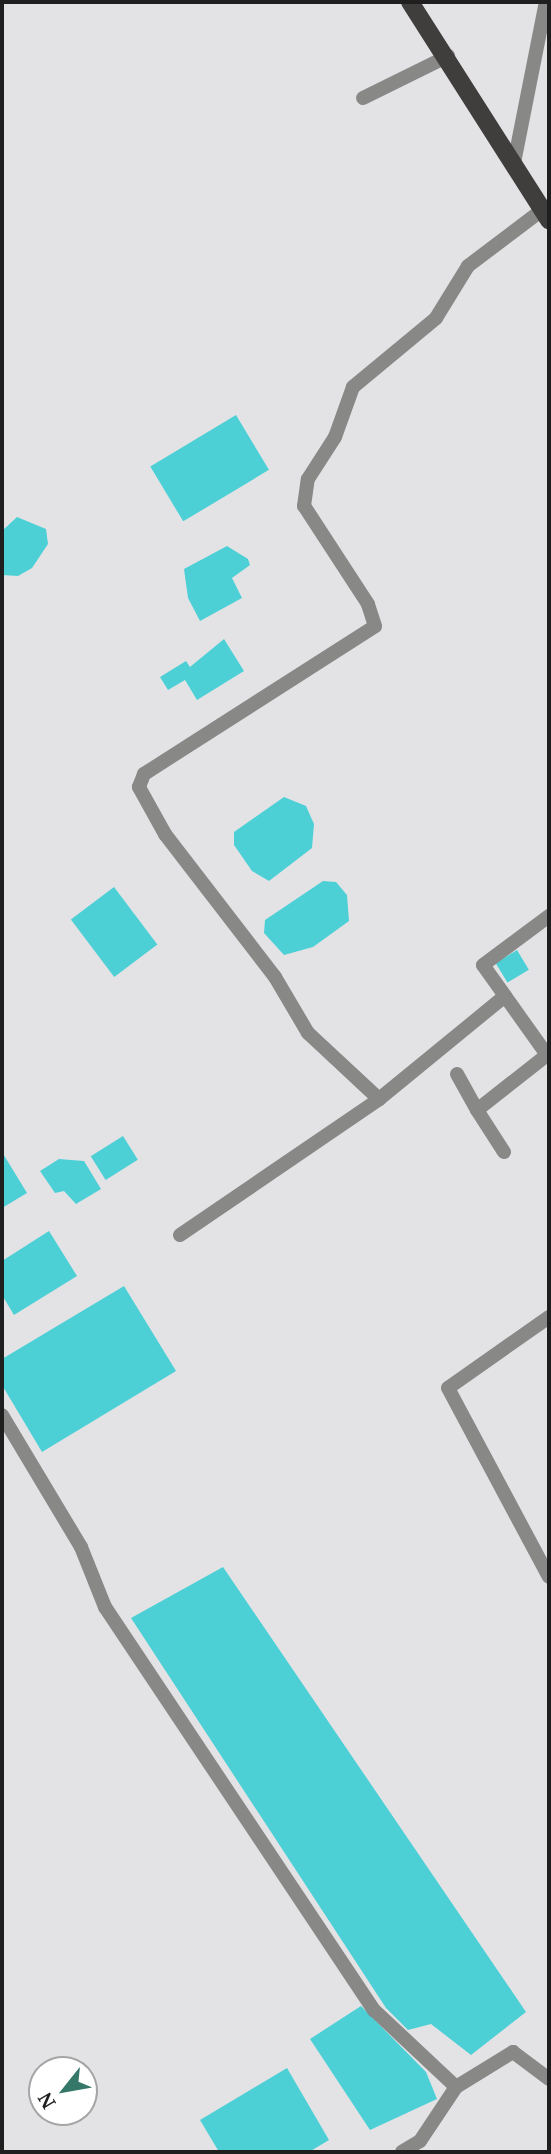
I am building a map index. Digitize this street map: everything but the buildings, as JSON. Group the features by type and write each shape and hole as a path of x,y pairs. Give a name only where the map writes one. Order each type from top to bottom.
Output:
{"main road":[{"path":"410,2 448,56 546,215"}],"street":[{"path":"514,163 546,2"},
{"path":"363,98 448,56"},
{"path":"379,1099 308,1033 275,977 165,834 139,787 144,774 374,626 368,604 304,506 308,479 335,437 353,387 436,318 468,266 546,215"},
{"path":"477,1110 547,1055 483,965 549,916"},
{"path":"180,1235 379,1099 505,996"},
{"path":"457,1074 504,1153"},
{"path":"549,1317 448,1388 549,1577"},
{"path":"2,1415 81,1547 105,1607 374,2010 456,2087"},
{"path":"402,2152 420,2141 456,2087 513,2052 549,2079"}],"water":[{"path":"236,415 269,470 183,521 150,467"},
{"path":"17,517 46,529 48,544 32,568 18,576 2,575 2,531"},
{"path":"227,546 248,559 250,565 232,578 242,598 200,621 188,598 184,569"},
{"path":"224,639 244,671 197,700 185,680 168,690 160,677 186,661 190,667"},
{"path":"284,797 306,806 314,824 312,848 269,881 252,871 234,845 234,832"},
{"path":"323,881 336,882 347,895 349,921 313,947 284,955 264,933 265,920"},
{"path":"114,887 157,945 114,977 71,919"},
{"path":"517,950 529,970 507,983 496,963"},
{"path":"123,1136 138,1160 106,1180 91,1156"},
{"path":"2,1152 27,1193 2,1208"},
{"path":"59,1159 84,1161 101,1189 76,1204 64,1191 55,1193 40,1171"},
{"path":"49,1231 77,1276 14,1315 2,1295 2,1261"},
{"path":"124,1286 176,1371 42,1452 2,1385 2,1359"},
{"path":"223,1567 526,2012 471,2055 431,2024 408,2030 386,2008 131,1618"},
{"path":"361,2006 426,2072 437,2099 370,2130 310,2039"},
{"path":"287,2068 329,2140 309,2152 219,2152 200,2120"}]}
